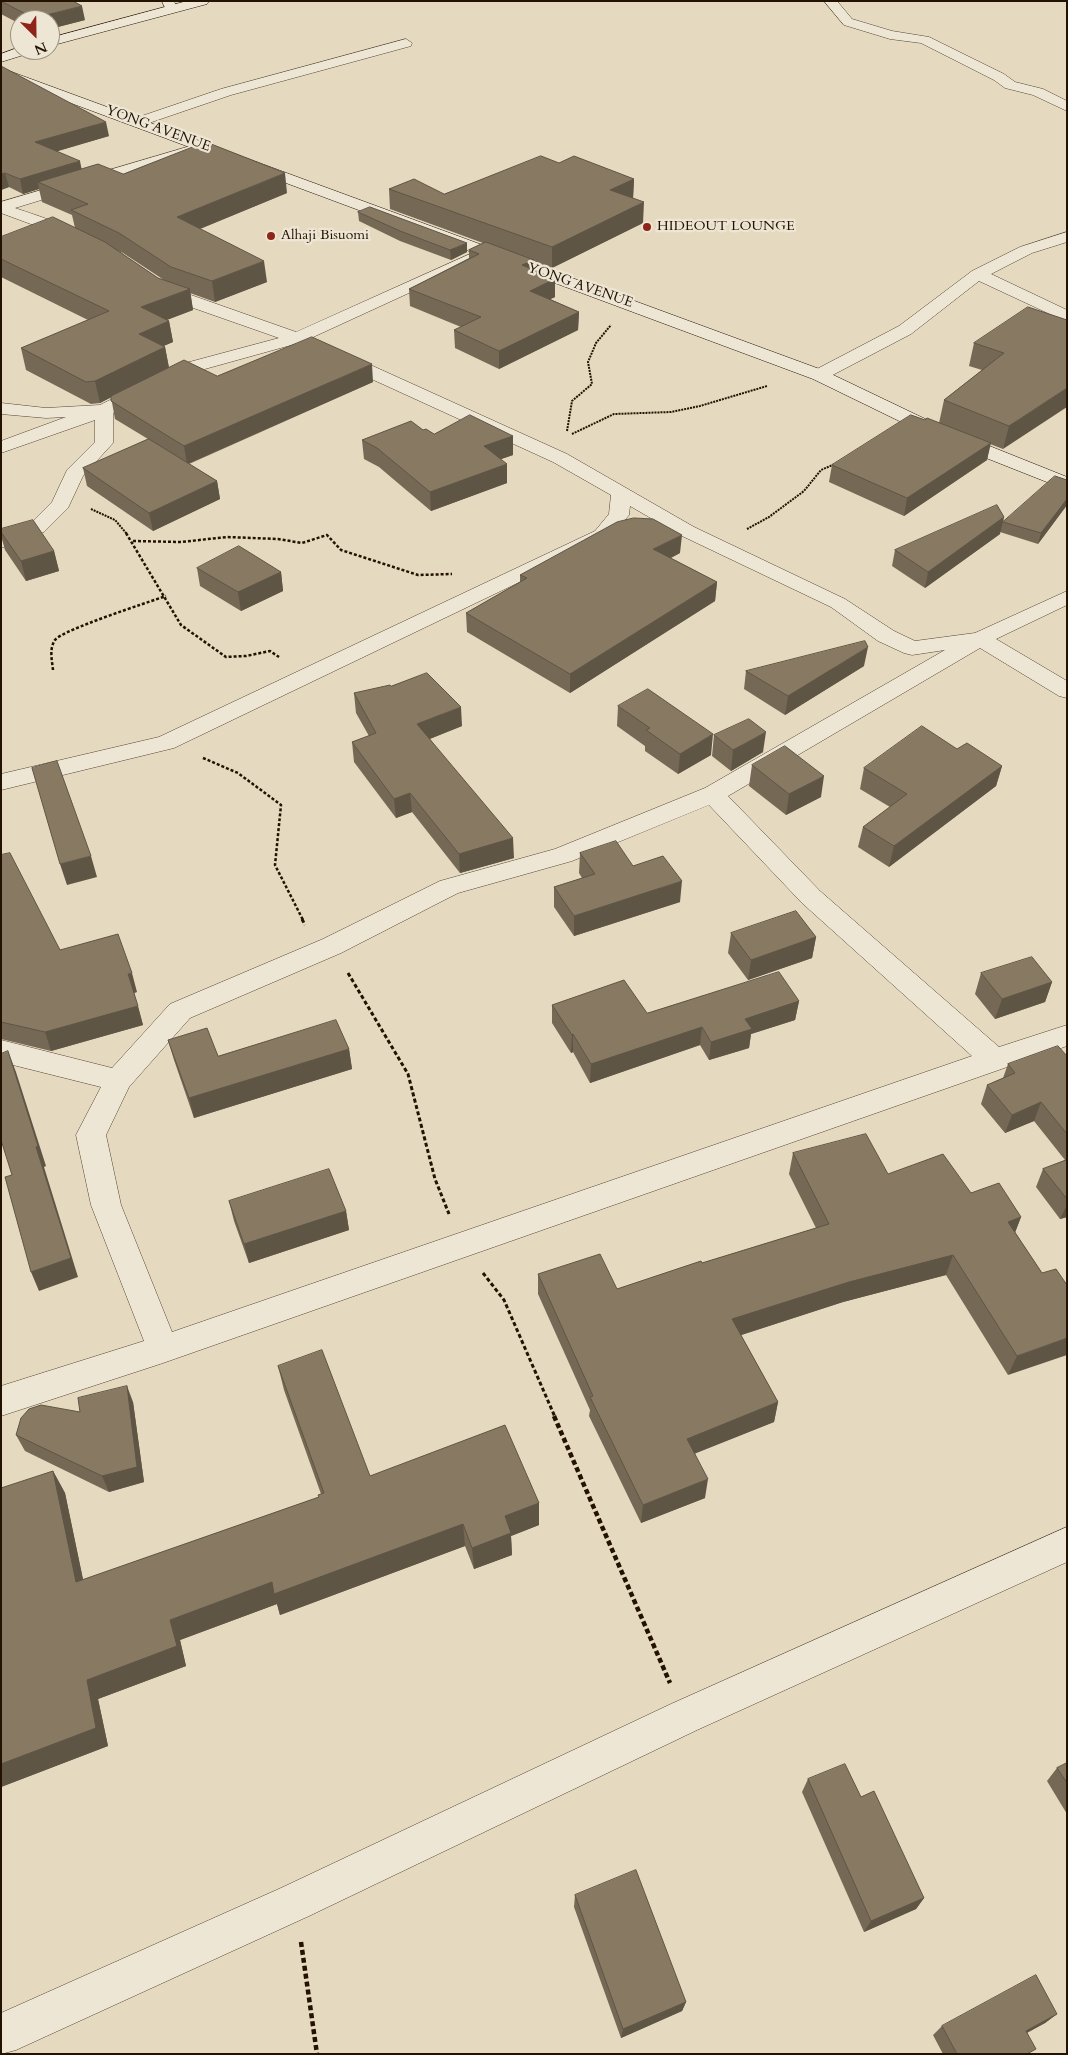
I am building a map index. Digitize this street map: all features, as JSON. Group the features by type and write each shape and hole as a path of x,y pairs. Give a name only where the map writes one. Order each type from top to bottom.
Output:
{"street":[{"path":"60,39 170,5 203,1"},
{"path":"830,1 848,22 890,35 924,40 999,77 1010,85 1038,92 1067,107"},
{"path":"138,122 226,92 406,43"},
{"name":"YONG AVENUE","path":"1,72 796,366 819,375 935,431 1067,484"},
{"path":"1,208 204,146"},
{"path":"1,208 53,227 85,242"},
{"path":"819,375 905,330 978,274 1026,250 1067,237"},
{"path":"1,448 104,410 188,368 297,338 485,252"},
{"path":"978,274 1067,317"},
{"path":"146,278 168,292 297,338 560,458 687,531 838,603 886,636 912,648 980,640 1067,691"},
{"path":"1,408 46,413 104,410"},
{"path":"1,542 37,528 61,504 74,474 104,443 104,410"},
{"path":"602,535 619,515 621,493"},
{"path":"1,782 166,742 602,535 640,529 687,531"},
{"path":"163,1349 106,1205 91,1135 118,1080 180,1011 332,946 449,887 562,855 714,794 980,640 1067,598"},
{"path":"714,794 811,898 994,1059"},
{"path":"1,1401 163,1349 460,1244 1067,1035"},
{"path":"1,1050 118,1080"},
{"path":"1,2035 295,1902 684,1717 1067,1544"}],"path":[{"path":"627,302 596,343 588,362 592,384 572,401 566,437 614,414 671,412 700,406 773,384 796,366"},
{"path":"718,545 769,517 804,491 821,470 836,463"},
{"path":"61,504 93,510 115,520 133,541 181,624 226,657 246,656 270,651 303,676"},
{"path":"133,541 181,542 227,537 278,539 302,543 327,535 341,550 418,575 454,574"},
{"path":"54,670 51,647 56,638 93,622 166,596"},
{"path":"166,742 238,773 281,805 275,865 307,930 332,946 408,1074 435,1179 460,1244 504,1300 608,1537 684,1717"},
{"path":"295,1902 317,2054"}],"building":[{"path":"1,1 73,1 82,6 60,12 18,10"},
{"path":"1,66 106,122 35,142 80,161 20,179 5,173 1,174"},
{"path":"206,142 285,173 177,217 264,261 212,281 171,267 119,233 71,210 88,204 38,182 98,164 123,174"},
{"path":"541,156 559,163 574,156 634,179 610,190 644,202 552,247 389,189 414,179 444,194"},
{"path":"370,207 467,243 450,250 400,231 358,212"},
{"path":"53,217 105,242 158,278 190,289 141,307 169,321 139,334 165,347 95,381 86,382 21,348 109,311 1,259 1,237"},
{"path":"486,242 534,260 522,265 555,279 530,291 579,312 499,351 454,330 481,317 409,289 479,254 469,250"},
{"path":"1028,307 1067,320 1067,388 1009,426 944,400 1004,353 974,343"},
{"path":"312,337 372,364 184,446 111,401 111,396 184,360 217,376"},
{"path":"470,415 513,436 484,446 507,464 430,492 377,448 362,440 411,421 423,430 426,429 434,434"},
{"path":"911,415 925,420 927,418 991,443 907,498 832,465"},
{"path":"149,439 217,481 149,513 83,468"},
{"path":"1055,476 1067,480 1067,499 1041,533 1003,522"},
{"path":"997,505 1004,517 928,572 895,550"},
{"path":"634,518 653,519 682,535 653,549 717,582 570,674 466,613 527,578 520,575 617,522"},
{"path":"33,520 54,551 21,561 1,532 1,529"},
{"path":"239,546 281,572 238,592 197,568"},
{"path":"865,641 868,647 788,696 746,671"},
{"path":"427,673 461,707 417,724 513,838 459,854 410,793 394,799 352,742 376,733 354,693 391,686"},
{"path":"648,689 713,734 680,754 646,730 650,728 618,706"},
{"path":"749,719 766,732 733,750 714,735"},
{"path":"922,726 957,749 967,743 1002,766 894,846 863,827 907,794 864,768"},
{"path":"785,746 824,776 789,794 752,765"},
{"path":"57,761 91,856 60,864 32,768"},
{"path":"616,841 633,866 663,856 682,881 574,916 554,887 595,874 580,853"},
{"path":"10,853 60,950 118,934 132,973 128,974 138,1006 45,1032 1,1022 1,855"},
{"path":"796,911 816,937 751,960 731,933"},
{"path":"1032,957 1052,982 1002,999 981,973"},
{"path":"779,972 799,1001 745,1019 752,1029 711,1042 702,1027 591,1064 573,1034 552,1005 624,980 647,1013"},
{"path":"336,1020 349,1049 189,1098 168,1040 207,1028 218,1056"},
{"path":"1058,1046 1067,1056 1067,1134 1041,1102 1012,1115 987,1085 1015,1073 1008,1064"},
{"path":"8,1051 71,1258 31,1272 5,1177 12,1175 1,1140 1,1054"},
{"path":"866,1134 888,1174 943,1154 971,1193 999,1183 1021,1217 1008,1222 1042,1273 1056,1269 1067,1285 1067,1338 1017,1356 953,1255 849,1282 732,1319 778,1402 687,1439 708,1479 643,1505 590,1397 593,1396 538,1274 600,1254 617,1289 701,1261 702,1263 829,1224 793,1153"},
{"path":"1067,1160 1067,1199 1043,1169"},
{"path":"329,1169 346,1211 244,1244 229,1201"},
{"path":"322,1350 370,1476 505,1425 539,1503 505,1516 511,1533 472,1548 463,1524 274,1594 272,1582 170,1620 177,1646 87,1680 96,1728 1,1764 1,1488 53,1471 76,1582 319,1497 318,1495 324,1493 278,1366"},
{"path":"127,1386 137,1467 102,1476 16,1435 21,1418 29,1409 41,1405 80,1412 78,1398"},
{"path":"1067,1763 1067,1783 1057,1768"},
{"path":"845,1764 861,1797 874,1791 924,1898 871,1921 808,1779"},
{"path":"636,1870 686,2002 623,2029 575,1895"},
{"path":"1036,1975 1057,2014 1026,2031 1036,2049 1027,2054 957,2054 942,2026"}],"place":[{"name":"HIDEOUT LOUNGE","path":"647,227"},
{"name":"Alhaji Bisuomi","path":"271,236"}]}
